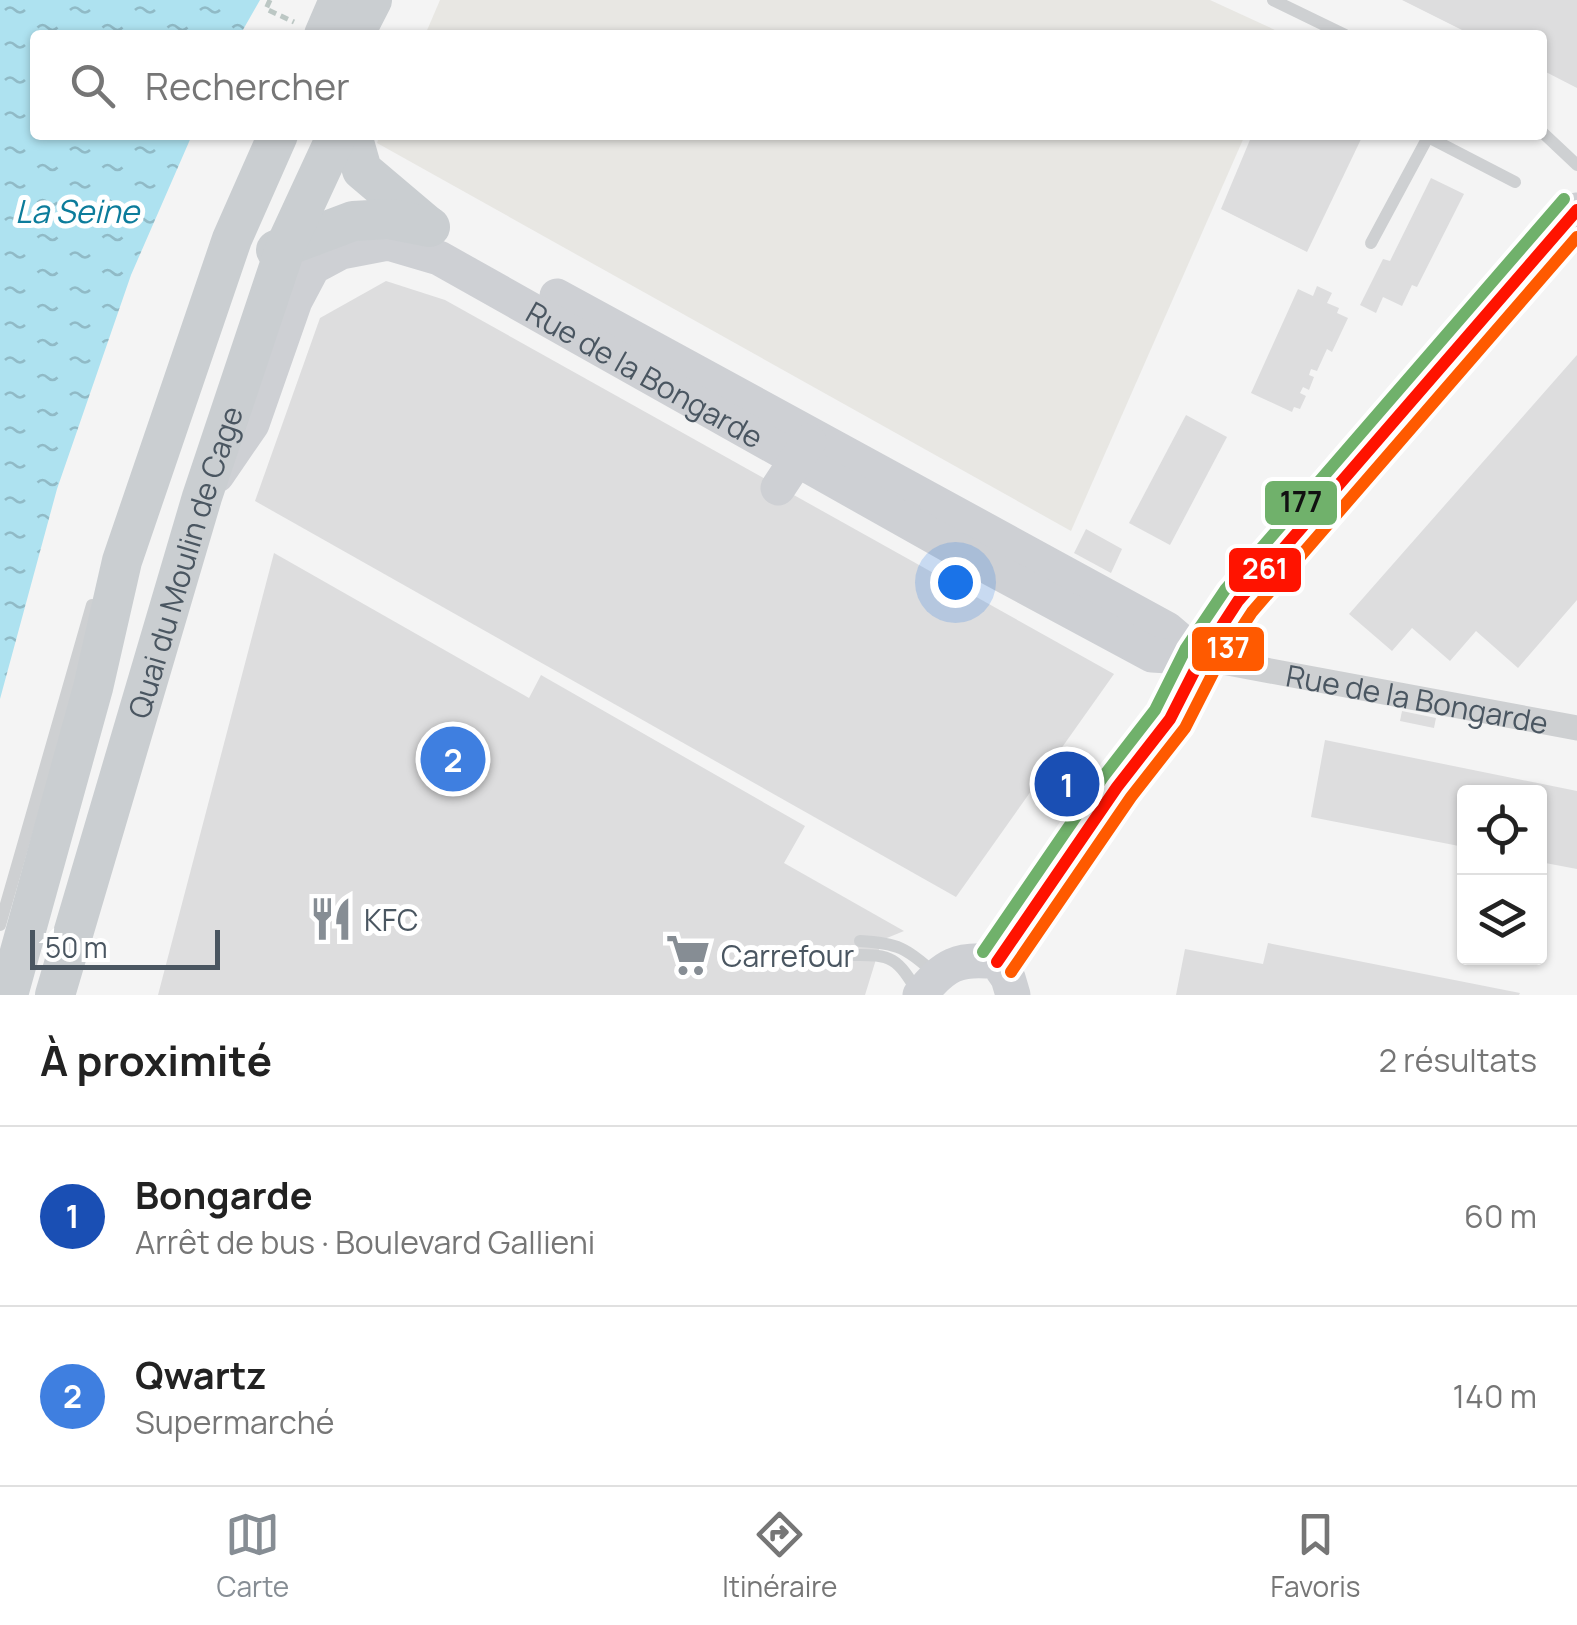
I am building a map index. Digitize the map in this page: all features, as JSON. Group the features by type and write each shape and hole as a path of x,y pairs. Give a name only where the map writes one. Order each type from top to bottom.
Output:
{"main road":[{"path":"316,30 340,0"},
{"path":"357,30 372,0"},
{"path":"384,30 399,0"},
{"name":"Quai du Moulin de Cage","path":"8,995 93,688 142,479 232,239 276,140"},
{"path":"183,378 244,246 299,140"},
{"name":"Quai du Moulin de Cage","path":"55,995 202,496 287,243 335,140"},
{"path":"353,140 362,170 430,228"},
{"path":"93,688 114,668 157,516 218,348 248,282 270,253 287,243 353,221 388,219 430,228"}],"street":[{"path":"997,962 1117,787 1170,719 1200,658 1238,601 1577,210"},
{"name":"Rue de la Bongarde","path":"430,228 795,461"},
{"name":"Rue de la Bongarde","path":"202,496 252,424 295,301 313,267 341,252 388,243 439,258 795,461 1152,655 1200,658 1577,728"},
{"path":"925,988 960,962 976,959 997,962 1013,995"}],"lane":[{"path":"1273,0 1335,30"},
{"path":"1547,137 1577,164"},
{"path":"1371,243 1426,140"},
{"path":"1436,140 1515,182"},
{"path":"0,925 96,594"},
{"path":"88,941 94,858"},
{"path":"860,941 910,950 925,988"},
{"path":"851,955 883,954 901,964 925,988"}],"path":[{"path":"270,0 266,10 313,30"}],"shaded area":[{"path":"440,0 1210,0 1275,30 427,30"},
{"path":"378,140 1243,140 1071,531 377,143"}],"water":[{"name":"La Seine","path":"0,0 260,0 243,30 30,30 30,140 190,140 131,275 57,489 0,699"}],"building":[{"path":"1402,0 1577,0 1577,88 1547,73 1547,30 1462,30"},
{"path":"1250,140 1361,140 1307,252 1221,209"},
{"path":"1431,178 1464,194 1417,287 1412,285 1402,306 1383,297 1376,313 1360,305 1383,259 1390,261"},
{"path":"386,281 445,300 1114,674 956,897 255,501 320,318"},
{"path":"1317,286 1332,293 1327,303 1348,318 1332,352 1327,349 1317,371 1311,369 1309,375 1314,377 1309,390 1303,387 1300,393 1306,396 1300,409 1294,407 1292,412 1251,393 1298,289 1313,296"},
{"path":"1577,355 1577,600 1518,668 1476,631 1450,661 1412,628 1392,651 1349,614"},
{"path":"1186,415 1227,437 1170,545 1129,523"},
{"path":"1086,529 1122,549 1111,573 1074,553"},
{"path":"274,553 529,698 541,675 805,826 784,863 904,931 882,940 865,995 158,995"},
{"path":"1402,711 1436,718 1434,728 1400,721"},
{"path":"1325,740 1577,791 1577,869 1547,863 1547,785 1457,785 1457,846 1311,817"},
{"path":"1268,943 1520,993 1176,995 1185,949 1263,964"}],"transit line":[{"name":"177","path":"983,952 1103,777 1155,710 1186,648 1225,590 1564,199"},
{"name":"261","path":"997,962 1117,787 1170,719 1201,658 1238,601 1577,210"},
{"name":"137","path":"1011,972 1131,797 1185,728 1216,667 1252,612 1577,237"}],"place":[{"name":"Qwartz","path":"453,759"},
{"name":"Bongarde","path":"1067,784"},
{"name":"KFC","path":"331,919"},
{"name":"Carrefour","path":"688,955"}]}
